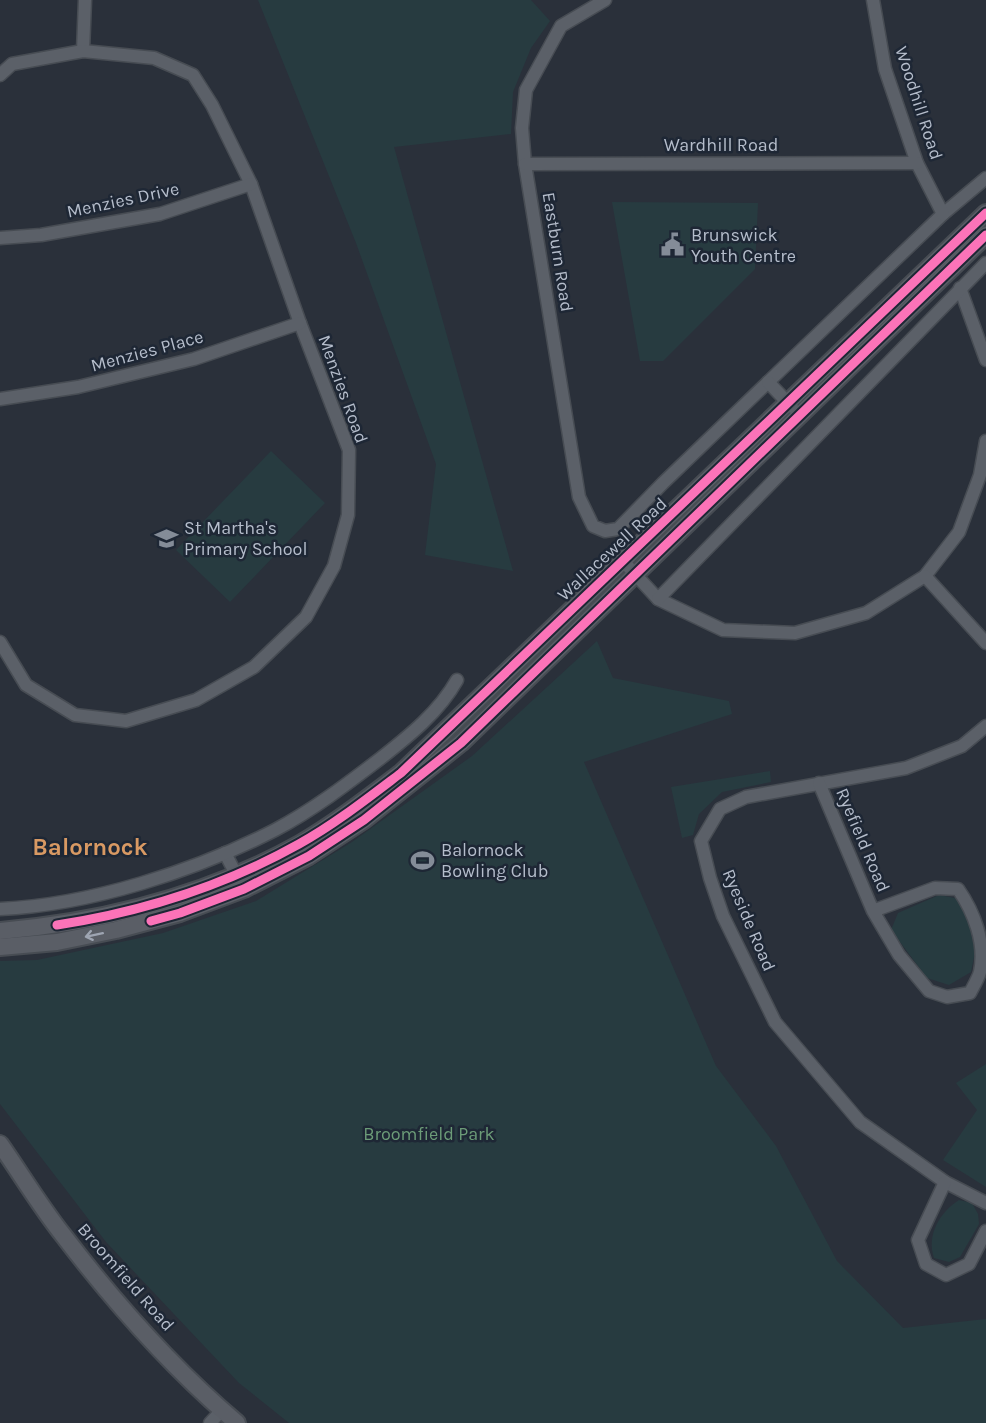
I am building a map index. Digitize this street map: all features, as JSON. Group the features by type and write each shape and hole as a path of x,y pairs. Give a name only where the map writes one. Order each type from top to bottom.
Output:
{"street":[{"path":"83,51 85,0"},
{"name":"Eastburn Road","path":"605,0 561,26 526,90 522,128 525,164 579,498 593,526 605,531"},
{"name":"Woodhill Road","path":"873,0 885,69 917,162 943,214"},
{"name":"Menzies Road","path":"0,75 12,64 83,51 154,58 193,75 212,105 251,184 349,450 348,515 334,566 306,617 254,667 196,700 126,721 75,715 26,685 0,642"},
{"name":"Wardhill Road","path":"525,164 917,162"},
{"name":"Wallacewell Road","path":"605,531 618,529 943,214 986,178"},
{"name":"Menzies Drive","path":"0,238 41,235 160,214 251,184"},
{"name":"Wallacewell Road","path":"0,931 49,927 92,920 240,882 309,856 364,820 461,743 636,574 986,213"},
{"name":"Wallacewell Road","path":"0,947 57,942 116,930 180,913 240,882 358,807 401,773 623,561 986,236"},
{"path":"658,599 986,263"},
{"path":"960,288 986,360"},
{"name":"Menzies Place","path":"0,399 78,387 194,359 300,322"},
{"path":"768,382 794,409"},
{"path":"623,561 658,599 723,630 795,633 866,613 925,576 959,532 980,475 986,441"},
{"path":"925,576 986,643"},
{"path":"0,909 36,907 127,888 225,854 276,829 346,785 403,740 447,698 457,680"},
{"name":"Ryeside Road","path":"986,726 962,746 906,768 746,797 720,810 701,841 723,916 775,1022 860,1122 945,1182 986,1203"},
{"name":"Ryefield Road","path":"819,783 873,911 899,955 929,992 947,997 970,993 980,972 983,945 971,907 958,889 935,888 873,911"},
{"path":"225,854 240,882"},
{"name":"Broomfield Road","path":"0,1144 62,1233 120,1306 237,1423"},
{"path":"945,1182 918,1240 926,1264 946,1275 969,1264 986,1231"},
{"path":"210,1423 222,1410"}],"green space":[{"path":"258,0 531,0 550,21 531,48 513,92 511,134 394,147 513,571 425,555 436,464 356,243"},
{"path":"612,202 758,203 755,269 663,361 640,361"},
{"path":"271,451 325,503 230,602 176,550"},
{"name":"Broomfield Park","path":"597,641 613,678 729,701 732,714 584,762 716,1066 776,1146 837,1261 903,1328 986,1319 986,1423 289,1423 239,1383 106,1242 0,1104 0,961 37,960 163,933 256,901 352,842 472,756"},
{"path":"770,771 771,782 722,792 699,814 693,835 682,838 671,787"},
{"path":"939,895 955,898 966,909 975,952 971,972 949,985 927,978 891,930 898,913"},
{"path":"986,1064 986,1187 943,1160 977,1110 956,1083"},
{"path":"959,1200 972,1203 978,1214 979,1224 960,1257 949,1262 934,1258 932,1241 936,1225 946,1211"}],"cycle path":[{"path":"57,925 151,905 242,873 312,836 401,773 986,213"},
{"path":"151,921 180,913 244,889 309,856 364,820 461,743 986,235"}],"place":[{"name":"Brunswick Youth Centre","path":"673,245"},
{"name":"St Martha's Primary School","path":"166,538"},
{"name":"Balornock Bowling Club","path":"423,860"}],"district":[{"name":"Balornock","path":"90,847"}]}
